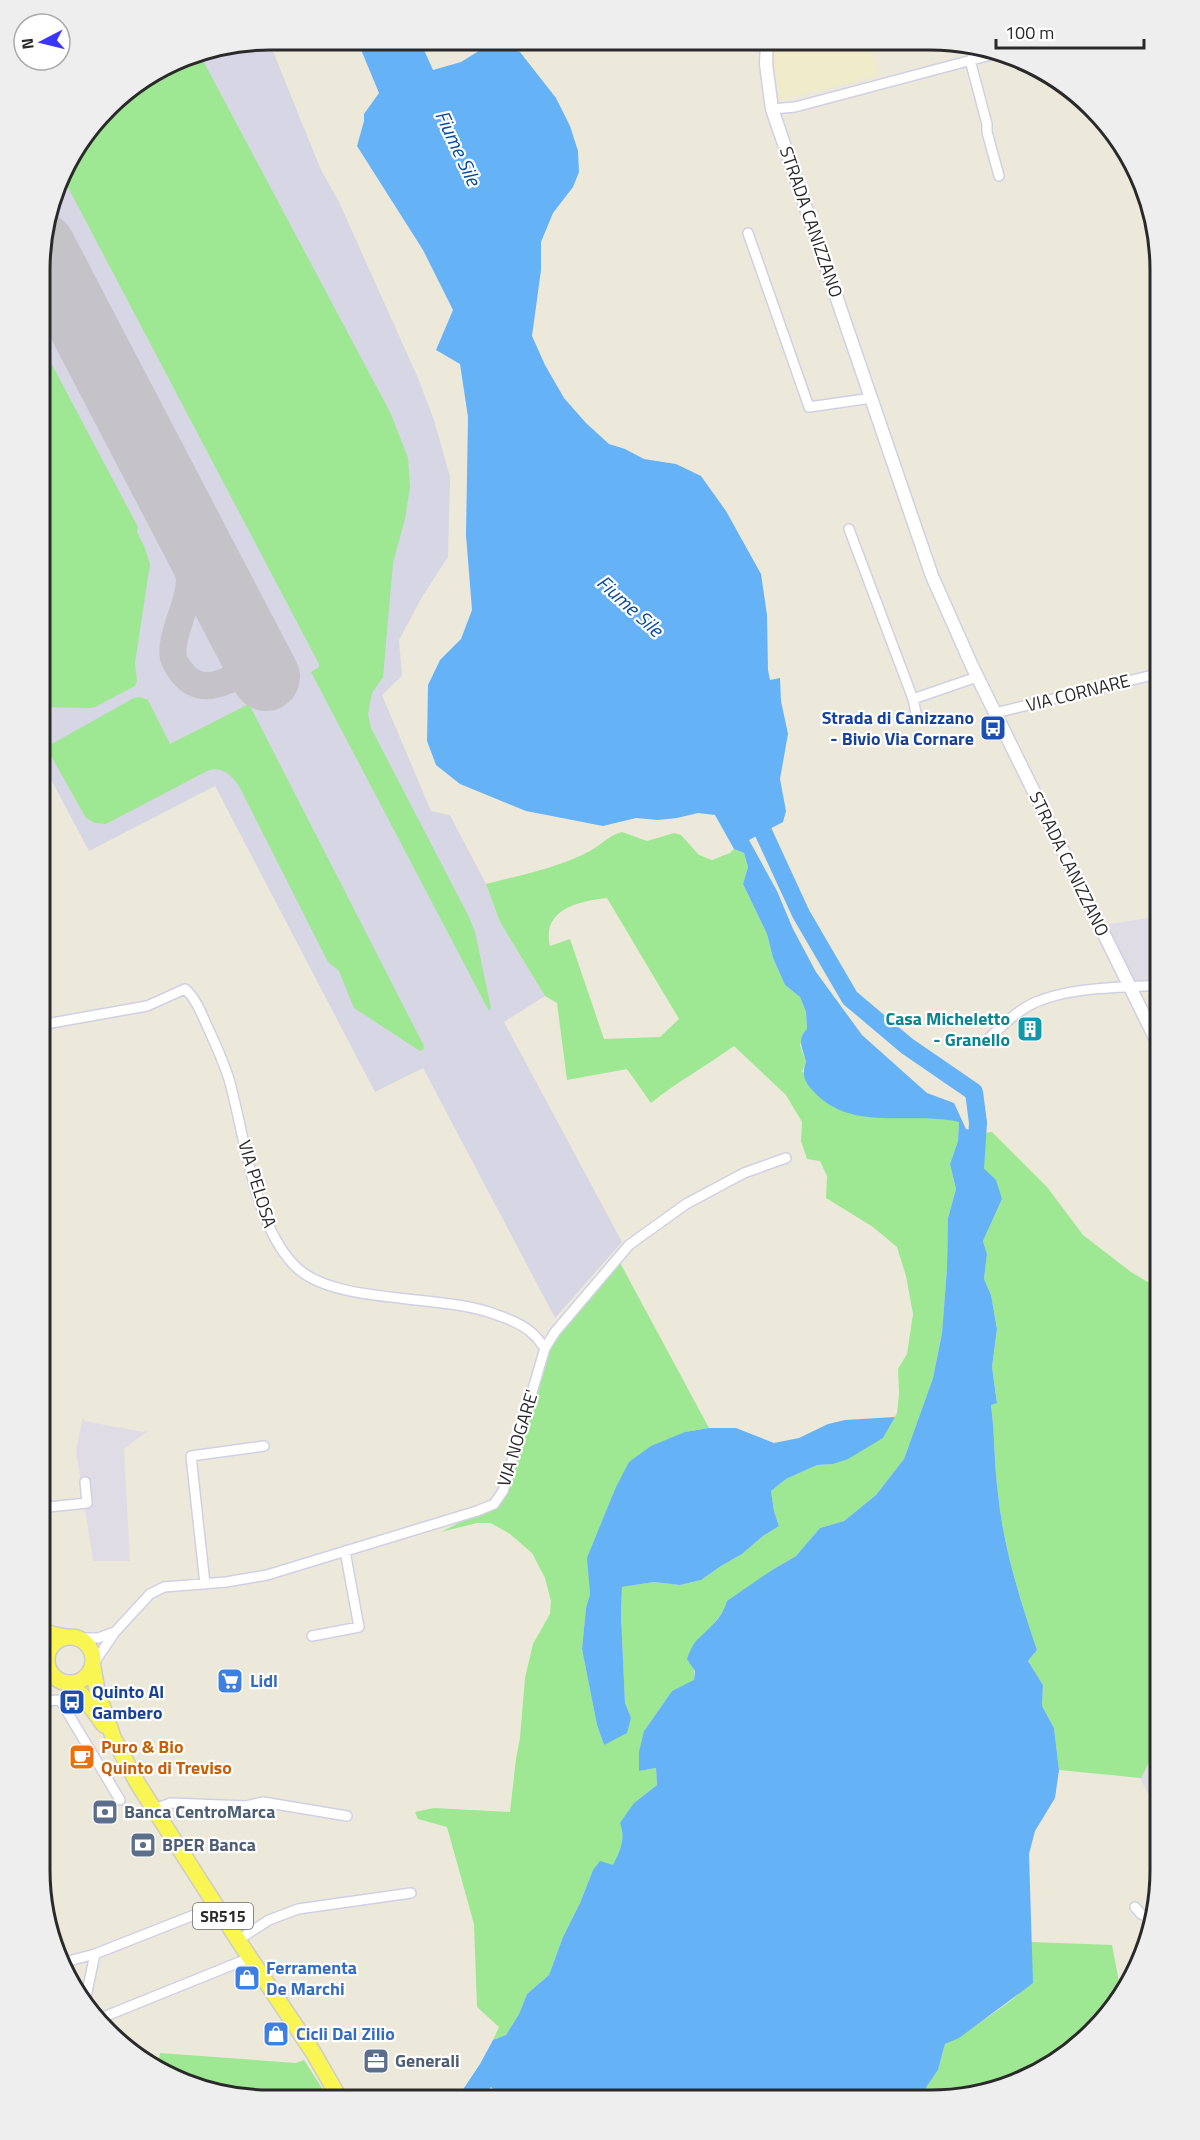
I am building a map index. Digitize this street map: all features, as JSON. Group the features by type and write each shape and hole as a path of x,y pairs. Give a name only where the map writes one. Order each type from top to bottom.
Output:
{"main road":[{"path":"50,1634 85,1641 92,1651 97,1690 114,1737"},
{"path":"50,1647 58,1640 73,1637"},
{"path":"50,1673 67,1683 83,1680 93,1665"},
{"name":"SR515","path":"67,1683 82,1695 114,1737 154,1809 238,1940 339,2090"}],"street":[{"name":"STRADA CANIZZANO","path":"767,50 766,64 772,109 932,576 977,677 1150,1028"},
{"path":"772,109 795,107 984,56"},
{"path":"970,60 999,176"},
{"path":"748,233 809,407 872,398"},
{"path":"849,529 913,699 917,717"},
{"name":"VIA CORNARE","path":"995,713 1150,676"},
{"path":"913,699 977,677"},
{"path":"985,1042 1006,1021 1034,1002 1066,992 1150,986"},
{"name":"VIA PELOSA","path":"50,1023 147,1006 185,989 221,1056 251,1172 271,1233 286,1256 298,1269 313,1279 338,1288 451,1304 495,1314 533,1334 545,1348"},
{"name":"VIA NOGARE'","path":"93,1665 115,1632 150,1594 157,1590 172,1585 205,1584 267,1575 494,1504 503,1491 545,1348 555,1332 592,1288 634,1241 686,1204 744,1173 786,1158"},
{"path":"205,1584 191,1456 264,1446"},
{"path":"50,1507 87,1503 85,1482"},
{"path":"312,1636 359,1627 345,1551"},
{"path":"73,1637 98,1638 115,1632"},
{"path":"50,1700 60,1700 120,1800"},
{"path":"154,1809 171,1803 246,1806 263,1802 347,1816"},
{"path":"238,1940 269,1920 298,1910 411,1893"},
{"path":"69,1961 95,1954 217,1906"},
{"path":"1135,1907 1145,1916"},
{"path":"87,1993 95,1954"},
{"path":"105,2016 242,1961 249,1956"}],"shaded area":[{"path":"272,50 321,170 339,202 418,378 434,420 450,477 448,557 422,597 399,640 402,676 382,695 431,811 451,817 486,884 500,922 545,996 504,1022 622,1242 555,1318 423,1068 375,1092 215,786 89,851 50,778 50,255 57,213 66,185 87,147 114,114 136,95 172,72 199,61 241,51"},
{"path":"773,50 872,50 878,75 781,100 773,62"},
{"path":"1150,918 1150,981 1134,982 1102,925"},
{"path":"83,1416 84,1421 144,1432 149,1430 124,1449 130,1561 93,1561 76,1451"},
{"path":"1150,1759 1150,1798 1140,1778"}],"green space":[{"path":"203,60 391,414 408,458 410,487 405,519 393,563 383,677 372,693 368,714 371,728 469,917 475,932 491,1008 489,1011 311,672 319,667 66,184 87,147 114,114 160,79"},
{"path":"50,361 138,527 137,532 150,564 135,663 137,681 135,686 90,708 50,707"},
{"path":"140,697 148,700 170,744 249,704 424,1046 423,1050 420,1051 354,1008 339,971 328,962 239,786 226,773 214,769 209,770 106,824 95,823 86,818 50,754 50,745 134,698"},
{"path":"622,832 647,841 674,833 681,835 699,855 712,860 734,849 744,853 748,867 743,884 767,934 773,958 785,985 800,997 806,1012 807,1029 800,1045 806,1062 802,1072 946,1119 959,1121 958,1141 950,1164 956,1189 948,1218 942,1333 933,1378 904,1459 876,1495 844,1521 820,1528 796,1556 772,1570 724,1610 706,1634 695,1642 694,1681 672,1691 644,1731 639,1771 656,1768 657,1785 634,1803 623,1831 622,1846 613,1866 593,1870 549,1975 527,1994 519,2014 506,2035 493,2040 499,2027 477,2007 474,1924 447,1827 418,1819 415,1812 434,1808 510,1812 525,1678 533,1644 550,1614 551,1601 545,1578 532,1553 510,1534 491,1523 477,1523 441,1532 492,1506 541,1355 618,1259 709,1428 685,1432 615,1489 588,1558 590,1594 586,1608 582,1649 597,1725 604,1745 631,1719 625,1703 622,1587 654,1582 680,1585 701,1580 742,1554 779,1526 771,1491 786,1479 817,1465 833,1464 883,1438 897,1413 898,1369 907,1354 913,1314 906,1276 897,1247 873,1227 826,1198 827,1176 820,1161 807,1159 801,1141 802,1122 786,1095 734,1046 651,1103 627,1069 567,1080 557,1003 545,996 500,922 486,884 565,862 590,851","holes":["607,898 679,1019 660,1037 604,1039 570,939 550,946 551,923 557,915 575,905"]},
{"path":"992,1132 1047,1187 1083,1235 1131,1272 1150,1283 1150,1760 1141,1778 1059,1770 1054,1728 1042,1706 1043,1685 1028,1661 1037,1650 1008,1553 997,1482 991,1405 997,1402 992,1367 997,1329 991,1295 984,1279 987,1254 983,1241 1002,1199 974,1160 977,1151 984,1145 983,1133"},
{"path":"1031,1942 1112,1945 1119,1983 1086,2026 1053,2053 1028,2068 1001,2079 959,2089 924,2090 938,2070 945,2044 984,2020 1019,1993 1028,1968"},
{"path":"160,2053 296,2063 304,2060 323,2090 241,2089 199,2079 159,2060"}],"water":[{"path":"361,50 424,50 433,70 461,62 480,50 513,50 520,52 556,98 570,126 578,151 579,172 573,187 553,213 541,242 541,270 532,336 564,398 609,444 644,459 676,464 701,476 726,511 761,574 767,615 768,670 770,680 780,678 781,701 788,734 780,779 786,811 783,822 749,840 777,891 793,929 816,972 862,1035 927,1093 954,1103 966,1129 983,1133 984,1146 977,1151 975,1160 996,1180 1002,1199 983,1241 987,1254 984,1279 991,1295 997,1329 992,1367 997,1403 991,1405 1000,1513 1008,1553 1037,1650 1028,1661 1043,1685 1042,1706 1054,1728 1059,1770 1055,1798 1035,1831 1029,1854 1033,1983 959,2038 945,2044 938,2070 924,2090 495,2090 491,2087 489,2090 463,2090 493,2040 506,2035 519,2014 527,1994 549,1975 593,1870 600,1861 613,1865 622,1840 620,1823 634,1803 657,1785 656,1768 639,1771 639,1752 644,1731 672,1691 694,1680 695,1671 687,1659 695,1643 718,1618 727,1601 796,1556 820,1528 844,1521 876,1495 904,1459 933,1378 942,1333 948,1218 956,1189 950,1164 958,1141 959,1122 941,1119 865,1117 848,1113 831,1106 809,1086 804,1075 806,1062 801,1041 807,1029 806,1012 800,997 785,985 773,958 767,934 743,884 748,867 744,853 734,849 715,815 698,813 658,820 636,818 603,826 526,811 460,784 436,765 427,741 428,685 440,660 461,639 472,610 466,535 468,417 460,364 436,350 453,310 423,250 357,146 364,114 379,93"},
{"path":"895,1417 883,1438 848,1459 833,1464 817,1465 786,1479 771,1491 779,1526 742,1554 701,1580 680,1585 654,1582 622,1587 625,1703 631,1718 627,1733 604,1745 597,1725 582,1649 586,1608 590,1594 587,1558 615,1489 629,1462 651,1446 685,1432 709,1428 736,1428 774,1443 799,1438 828,1424 845,1420"}],"waterway":[{"name":"Fiume Sile","path":"754,812 801,914 850,998 907,1046 974,1092 978,1123 974,1184"}],"taxiway":[{"path":"179,509 187,547 189,586 173,647 175,662 186,677 193,682 207,686 221,683 237,676 247,651 244,636"}],"runway":[{"path":"50,263 266,677"}],"place":[{"name":"Strada di Canizzano - Bivio Via Cornare","path":"993,728"},
{"name":"Casa Micheletto - Granello","path":"1030,1029"},
{"name":"Lidl","path":"230,1681"},
{"name":"Quinto Al Gambero","path":"72,1702"},
{"name":"Puro & Bio Quinto di Treviso","path":"82,1757"},
{"name":"Banca CentroMarca","path":"105,1812"},
{"name":"BPER Banca","path":"143,1845"},
{"name":"Ferramenta De Marchi","path":"247,1978"},
{"name":"Cicli Dal Zilio","path":"276,2034"},
{"name":"Generali","path":"376,2061"}]}
